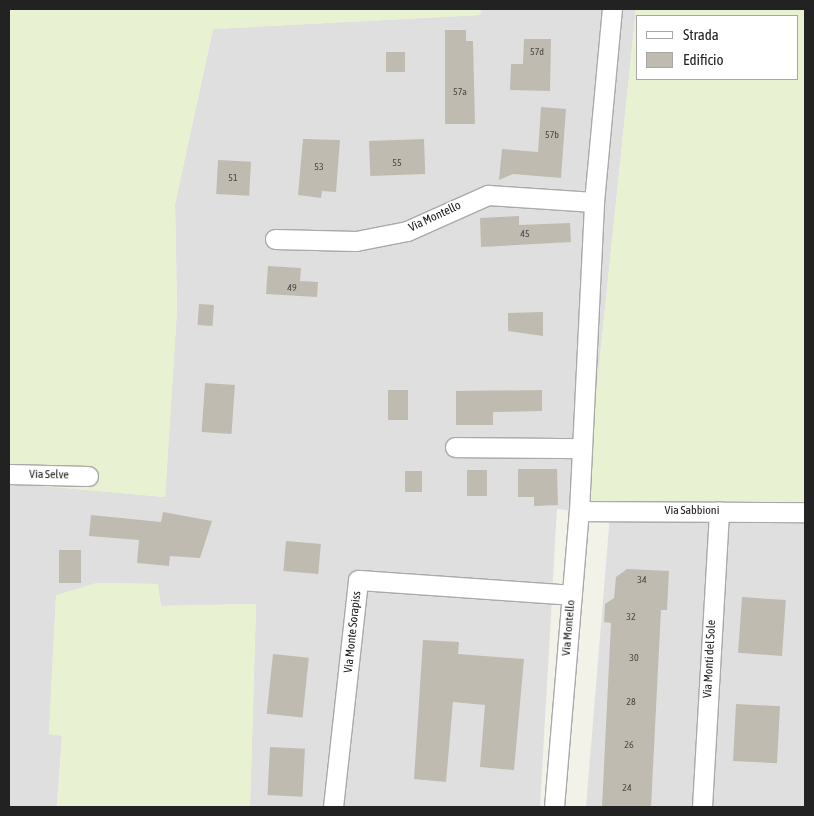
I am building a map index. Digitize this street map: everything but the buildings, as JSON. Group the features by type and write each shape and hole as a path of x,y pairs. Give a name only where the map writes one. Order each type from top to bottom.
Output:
{"street":[{"name":"Via Montello","path":"554,807 579,511 579,448 594,202 612,9"},
{"name":"Via Montello","path":"275,239 356,241 407,231 488,196 594,202"},
{"path":"455,447 579,448"},
{"name":"Via Selve","path":"9,474 88,476"},
{"name":"Via Sabbioni","path":"579,511 805,512"},
{"name":"Via Monti del Sole","path":"702,807 719,511"},
{"name":"Via Monte Sorapiss","path":"333,807 358,580 571,595"}],"shaded area":[{"path":"481,9 636,9 584,512 557,509 540,807 250,807 256,604 161,606 157,584 97,583 56,596 49,734 62,735 57,807 9,807 9,483 165,497 177,309 175,204 213,29 480,15"},
{"path":"805,503 805,807 586,807 610,515"}],"green space":[{"path":"9,9 481,9 480,15 213,29 175,204 177,309 165,497 9,483"},
{"path":"636,9 805,9 805,503 584,512"},
{"path":"97,583 158,584 161,606 256,604 250,807 58,807 62,736 49,734 56,595"}]}
